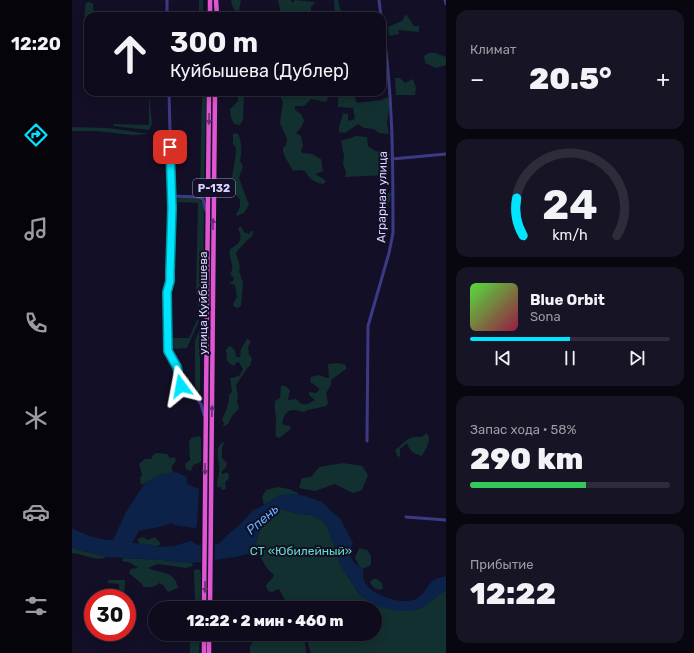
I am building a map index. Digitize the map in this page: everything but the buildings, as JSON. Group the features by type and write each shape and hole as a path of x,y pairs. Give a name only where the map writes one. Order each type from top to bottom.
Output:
{"highway":[{"path":"210,0 210,12"},
{"path":"216,0 217,12"},
{"name":"улица Куйбышева","path":"208,537 206,430 209,96"},
{"name":"улица Куйбышева","path":"208,537 215,96"},
{"name":"Р-132","path":"204,601 208,537"},
{"name":"Р-132","path":"207,566 210,601"},
{"path":"204,641 204,653"},
{"path":"209,641 209,653"}],"street":[{"path":"166,0 167,12"},
{"path":"379,0 380,12"},
{"path":"445,0 446,4"},
{"name":"Аграрная улица","path":"367,442 368,326 390,253 393,233 390,93 386,46"},
{"path":"169,96 172,196 170,281 167,292 168,351 177,367 181,386 194,396 201,404 204,412 206,430"},
{"path":"392,159 446,154"},
{"path":"198,197 204,194 208,173"},
{"path":"172,196 198,197 203,199 208,224"},
{"path":"406,517 446,520"}],"green space":[{"path":"199,0 203,0 203,12 199,12"},
{"path":"231,0 241,0 239,11 236,12 233,8"},
{"path":"278,0 291,0 292,3 295,0 315,2 311,7 310,12 279,12 280,9"},
{"path":"334,0 338,0 340,9 343,12 335,12"},
{"path":"89,2 93,4 94,12 85,12 86,3"},
{"path":"406,14 414,26 419,26 419,32 398,30 399,34 389,36 388,27 402,21"},
{"path":"429,53 435,53 446,57 446,65 436,68 425,63 424,56"},
{"path":"395,78 400,78 405,83 413,79 416,88 415,95 396,95"},
{"path":"149,96 152,124 149,130 114,126 113,124 149,125"},
{"path":"202,96 206,96 204,188 202,193 200,193"},
{"path":"238,96 244,96 243,120 240,125 234,124 230,109 238,101"},
{"path":"280,96 327,96 326,102 311,99 304,106 295,106 295,110 301,114 304,120 302,126 296,133 301,136 303,145 301,151 303,153 312,154 321,159 323,171 315,174 324,179 326,182 323,184 312,180 305,171 293,171 285,157 283,148 286,145 287,139 280,123 283,102"},
{"path":"338,96 354,96 357,103 381,100 388,97 390,103 387,123 389,134 379,133 374,129 364,128 358,124 345,133 339,132 339,126 343,113 348,114 348,121 355,119 353,108 338,107"},
{"path":"72,127 108,128 150,134 132,135 96,131 72,131"},
{"path":"233,134 238,134 241,144 240,161 243,166 239,178 249,205 244,213 237,216 236,215 240,207 240,200 234,193 231,183 236,153 236,148 233,144"},
{"path":"356,136 367,137 368,146 375,151 390,153 388,174 345,177 346,172 343,164 344,156 341,141"},
{"path":"381,193 391,193 387,206 380,201"},
{"path":"178,198 196,199 202,201 204,204 203,289 201,305 198,306 198,295 196,294 198,203 177,202"},
{"path":"240,226 244,232 249,234 254,231 252,236 236,253 243,283 241,306 238,308 234,307 233,304 237,297 235,285 228,283 233,281 234,278 230,274 232,271 232,265 230,249 240,241 241,236 238,229"},
{"path":"197,320 199,321 187,348 174,349 170,345 170,338 189,338"},
{"path":"201,326 203,327 203,350 200,355 200,391 198,392 195,386 195,341"},
{"path":"247,339 251,341 248,347 249,355 252,358 250,366 236,385 238,396 237,402 239,408 232,416 228,424 223,427 224,423 222,420 227,408 229,395 232,392 230,378 239,376 243,369 239,362 237,362 234,366 229,363 227,360 226,350 229,346 233,348 236,353 236,357 240,357 241,349"},
{"path":"338,363 346,365 346,369 331,380 331,385 326,393 328,403 326,406 304,412 292,410 287,412 282,423 290,426 291,429 279,438 276,437 275,401 280,398 281,386 285,386 290,390 288,400 296,399 303,404 307,404 315,400 309,395 309,392 316,393 319,390 319,388 310,382 311,377 318,375 329,378 328,364"},
{"path":"183,376 187,376 189,380 187,384 183,384 181,382 181,378"},
{"path":"427,433 429,442 422,456 412,452 407,443 400,449 400,457 397,456 395,450 407,440 413,437 422,437"},
{"path":"199,436 201,438 201,462 193,465 191,471 186,469 185,464 190,460 189,442 191,438"},
{"path":"223,442 222,458 227,463 226,467 221,472 223,474 227,472 229,475 228,480 225,482 226,489 222,490 220,486 219,488 217,486 219,469 218,450 220,444"},
{"path":"154,454 167,454 170,458 175,457 176,461 172,465 172,471 176,472 160,475 141,485 140,478 142,475 139,464 145,459 151,459"},
{"path":"343,463 362,466 368,475 362,490 353,493 335,484 315,491 299,488 302,478 311,477 319,467"},
{"path":"278,487 289,489 298,493 298,495 280,497 264,505 262,497 266,490"},
{"name":"СТ «Юбилейный»","path":"278,508 299,514 310,515 322,520 327,526 340,564 359,594 369,601 285,601 279,589 272,592 268,591 266,586 274,575 255,552 261,527"},
{"path":"143,537 148,540 155,537 161,544 156,547 147,544 140,544 137,539"},
{"path":"72,548 107,557 99,559 72,553"},
{"path":"359,548 367,550 371,556 371,565 363,569 359,566 355,558"},
{"path":"123,558 192,563 193,566 186,568 158,564 148,568 170,575 174,578 178,588 168,592 163,585 159,583 149,587 143,587 142,584 129,573 131,569 138,568 131,563 122,561"},
{"path":"199,569 201,573 201,601 195,601 194,570"},
{"path":"373,579 377,579 382,583 383,589 378,590 374,587 370,582"},
{"path":"109,580 125,580 124,589 119,589 119,584 107,583"},
{"name":"СТ «Юбилейный»","path":"446,590 446,653 311,653 307,641 382,641 382,605 435,597"},
{"path":"190,641 200,641 199,653 190,653"},
{"path":"253,641 305,641 306,653 250,653 250,647"}],"water":[{"name":"Рпень","path":"176,472 187,477 187,484 199,489 197,526 195,529 171,523 139,531 132,543 147,544 155,547 174,546 191,541 198,545 218,544 253,510 280,495 292,494 305,496 322,502 341,520 353,543 349,553 354,563 363,569 363,578 366,584 377,593 385,597 401,601 414,600 420,596 434,580 446,576 446,590 421,609 406,611 394,610 382,607 382,601 369,601 359,594 340,564 327,526 322,520 310,515 299,514 278,508 268,517 261,527 255,552 236,557 192,563 107,557 72,548 72,528 92,537 113,540 126,512 145,483 160,475"}],"pier":[{"path":"215,542 215,563 201,564 201,543"}],"route":[{"path":"170,147 172,211 170,281 167,292 168,351 177,367 181,386"}]}
